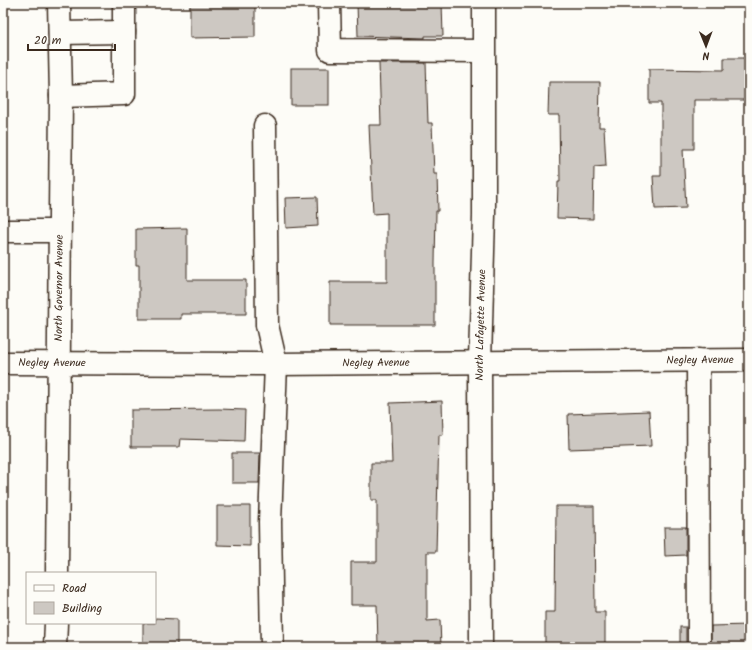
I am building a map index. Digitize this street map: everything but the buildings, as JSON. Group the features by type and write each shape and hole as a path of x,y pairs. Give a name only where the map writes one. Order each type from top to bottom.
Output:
{"street":[{"name":"North Governor Avenue","path":"57,572 61,96 59,3"},
{"path":"61,96 124,94 124,3"},
{"path":"329,3 330,50 483,51"},
{"name":"North Lafayette Avenue","path":"481,647 480,361 484,215 484,3"},
{"path":"60,33 124,32"},
{"path":"265,126 267,325 276,364 270,522 272,647"},
{"path":"3,231 59,231"},
{"path":"698,360 699,647"},
{"name":"Negley Avenue","path":"3,363 276,364 480,361 749,360"},
{"path":"55,647 56,624"}]}
